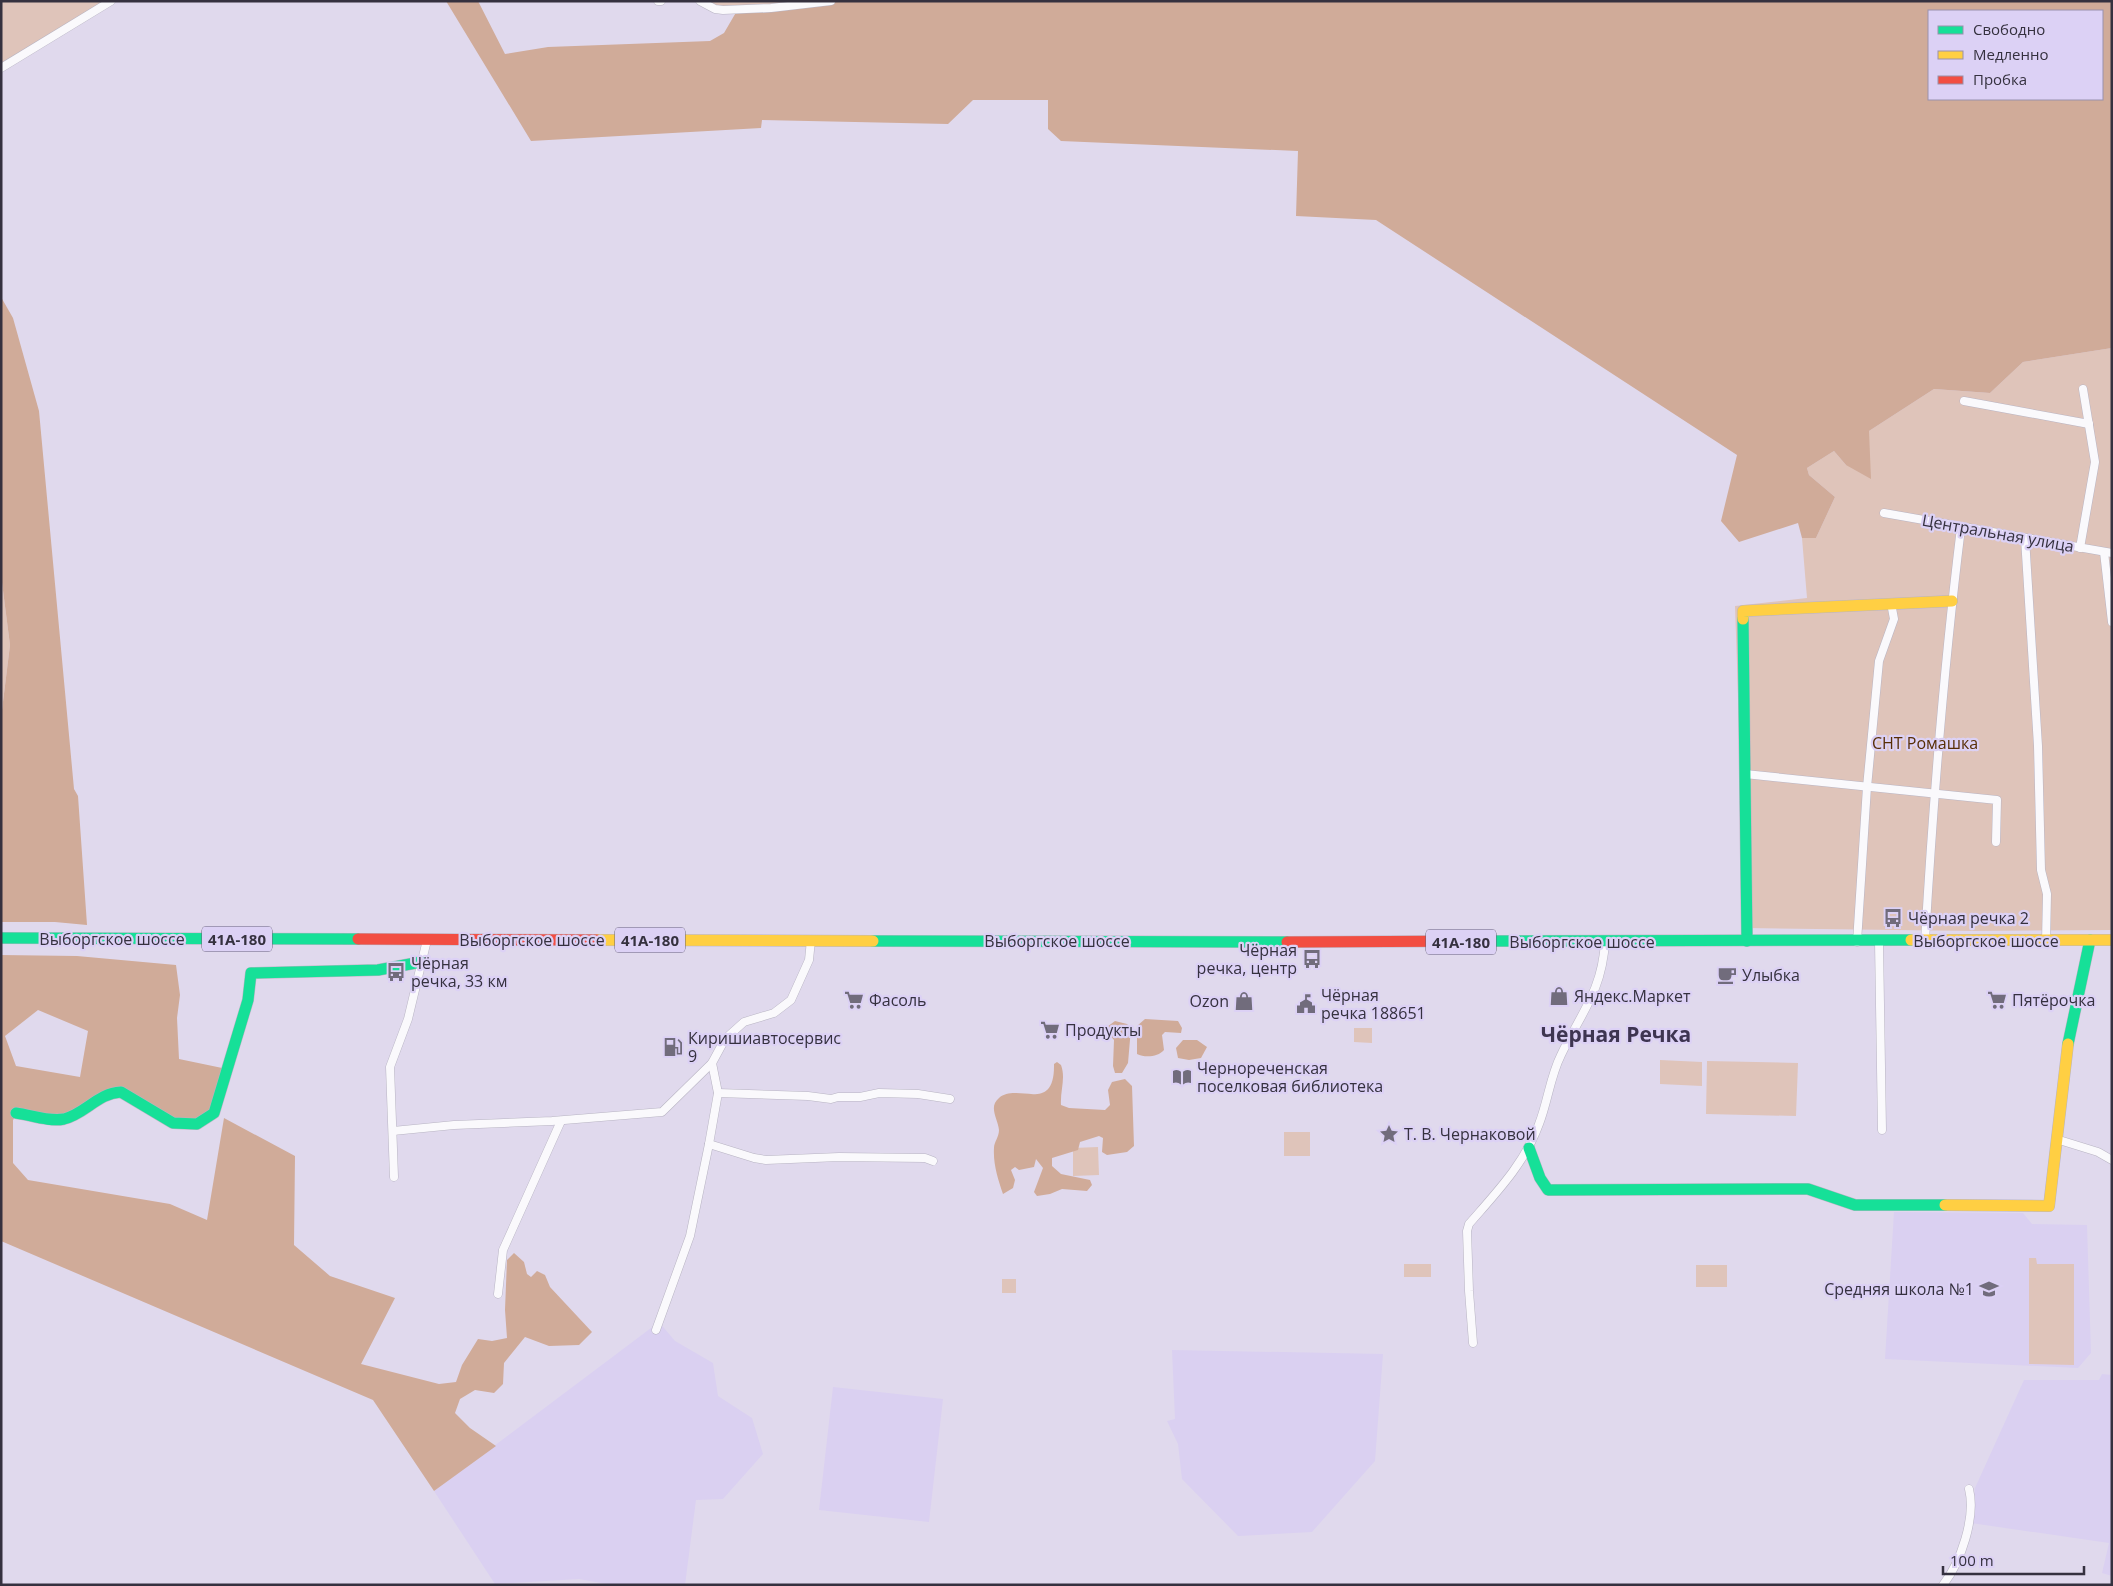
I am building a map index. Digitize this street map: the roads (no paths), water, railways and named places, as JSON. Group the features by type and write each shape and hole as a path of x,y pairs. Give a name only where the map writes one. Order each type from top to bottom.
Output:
{"main road":[{"path":"1746,940 1744,611 1952,601"},
{"name":"Выборгское шоссе","path":"1,938 1606,942 2112,940"},
{"path":"1529,1148 1540,1178 1548,1190 1808,1189 1818,1191 1840,1202 1855,1205 2049,1206 2067,1046 2090,940"},
{"path":"16,1113 64,1119 83,1110 112,1091 121,1092 173,1123 197,1124 214,1113 248,1000 251,972 378,970 421,962"}],"street":[{"path":"1,68 111,1"},
{"path":"700,1 715,9 743,5 771,8 831,1"},
{"path":"2080,548 2095,462 2083,389"},
{"path":"1964,401 2089,424"},
{"name":"Центральная улица","path":"1884,513 2108,552"},
{"path":"1925,941 1934,793 1952,601 1962,528"},
{"path":"2024,538 2038,746 2041,870 2047,894 2046,941"},
{"path":"2108,552 2112,622"},
{"path":"1857,942 1866,787 1879,661 1894,618 1891,603"},
{"path":"1745,774 1997,800 1996,842"},
{"path":"394,1178 390,1067 408,1019 427,940"},
{"path":"393,1131 454,1125 561,1120 662,1112 712,1063 725,1039 744,1022 774,1013 791,1000 809,960 811,940"},
{"path":"1473,1343 1468,1291 1467,1231 1470,1224 1529,1148 1539,1123 1550,1081 1561,1055 1596,990 1604,959 1606,942"},
{"path":"1879,942 1882,1130"},
{"path":"656,1330 690,1236 718,1093 712,1063"},
{"path":"718,1093 808,1096 831,1099 838,1097 860,1097 879,1093 918,1094 950,1099"},
{"path":"498,1294 503,1250 561,1120"},
{"path":"2056,1139 2098,1152 2112,1160"},
{"path":"709,1144 766,1160 839,1157 924,1158 933,1161"},
{"path":"1943,1585 1953,1573 1965,1544 1971,1498 1969,1489"}],"place":[{"name":"Чёрная речка 2","path":"1893,918"},
{"name":"Чёрная речка, центр","path":"1312,959"},
{"name":"Чёрная речка, 33 км","path":"396,972"},
{"name":"Улыбка","path":"1727,975"},
{"name":"Яндекс.Маркет","path":"1559,996"},
{"name":"Фасоль","path":"854,1000"},
{"name":"Пятёрочка","path":"1997,1000"},
{"name":"Ozon","path":"1244,1001"},
{"name":"Чёрная речка 188651","path":"1306,1004"},
{"name":"Продукты","path":"1050,1030"},
{"name":"Киришиавтосервис 9","path":"673,1047"},
{"name":"Чернореченская поселковая библиотека","path":"1182,1077"},
{"name":"Т. В. Чернаковой","path":"1389,1134"},
{"name":"Средняя школа №1","path":"1989,1289"}],"district":[{"name":"Чёрная Речка","path":"1616,1034"}],"park label":[{"name":"СНТ Ромашка","path":"1925,743"}]}
